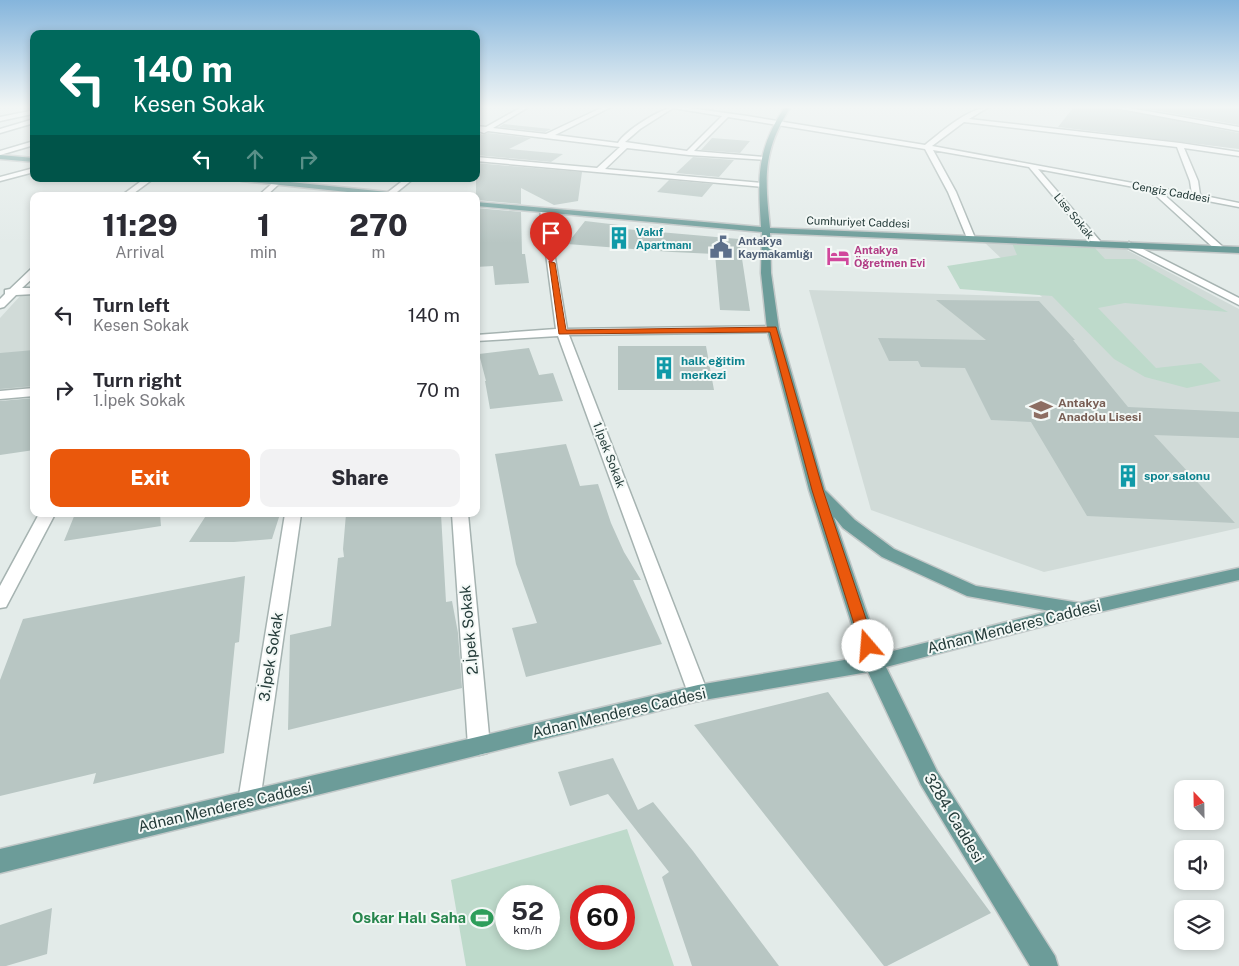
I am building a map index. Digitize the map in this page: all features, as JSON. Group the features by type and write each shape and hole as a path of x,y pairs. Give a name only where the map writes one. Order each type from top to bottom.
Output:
{"main road":[{"name":"3284. Caddesi","path":"767,153 762,185 766,230 766,273 773,329 818,490 874,663 929,778 1045,966"},
{"path":"0,155 30,159"},
{"path":"294,182 366,192"},
{"name":"Cumhuriyet Caddesi","path":"480,204 766,230 1239,250"},
{"path":"818,490 849,524 888,553 973,592 1082,609"},
{"name":"Adnan Menderes Caddesi","path":"0,861 698,693 874,663 1082,609 1239,574"}],"street":[{"path":"598,171 617,153"},
{"path":"690,153 765,159"},
{"path":"930,153 952,192 971,238"},
{"name":"Cengiz Caddesi","path":"964,153 1239,205"},
{"path":"1183,153 1194,181 1196,197"},
{"path":"480,159 762,185"},
{"name":"Lise Sokak","path":"1032,166 1097,244"},
{"path":"0,179 30,171"},
{"path":"0,183 30,176"},
{"path":"131,192 145,182"},
{"path":"266,192 278,182"},
{"path":"392,192 406,182"},
{"path":"1154,189 1220,249"},
{"name":"1.İpek Sokak","path":"543,211 562,332 698,693"},
{"path":"1129,245 1239,302"},
{"path":"0,305 30,275"},
{"path":"0,292 30,291"},
{"path":"480,338 562,332 773,329"},
{"path":"0,395 30,392"},
{"path":"0,602 45,517"},
{"name":"3.İpek Sokak","path":"249,801 293,517"},
{"name":"2.İpek Sokak","path":"460,517 479,746"}],"shaded area":[{"name":"Antakya Anadolu Lisesi","path":"984,242 1125,249 1239,309 1239,528 1044,572 871,510 809,290 1042,297"},
{"path":"21,295 30,295 30,392 0,395 0,318"}],"green space":[{"path":"1012,243 1094,247 1105,259 1135,259 1228,312 1125,303 1098,308 1156,368 1201,363 1221,381 1187,388 1145,377 1114,359 1052,296 960,289 947,266 1017,255"},
{"name":"Oskar Halı Saha","path":"627,829 674,966 466,966 451,880"}],"building":[{"path":"480,153 563,154 551,162 480,155"},
{"path":"693,157 734,160 719,177 676,173"},
{"path":"480,163 582,172 578,201 554,205 521,188 521,204 480,200 480,192 476,192 476,182 480,182"},
{"path":"669,180 713,184 702,197 657,192"},
{"path":"480,208 521,212 522,254 525,254 529,283 495,285 493,266 480,267"},
{"path":"585,221 619,225 625,229 739,239 750,311 720,310 715,254 567,244"},
{"path":"936,300 1039,301 1075,340 1073,340 1128,407 1239,412 1239,438 1154,435 1235,523 1087,516 1031,422 991,420 965,368 921,367 918,361 889,361 878,338 986,340"},
{"name":"halk eğitim merkezi","path":"618,346 706,346 714,390 618,390"},
{"path":"529,348 539,375 553,373 563,401 490,409 480,354"},
{"path":"30,350 30,386 0,389 0,353"},
{"path":"30,398 30,451 0,455 0,401"},
{"path":"566,444 580,486 598,484 611,523 624,552 641,580 633,580 662,644 526,677 512,628 537,623 516,564 495,454"},
{"path":"74,517 160,517 161,526 64,541"},
{"path":"205,517 279,517 272,539 234,542 189,542"},
{"path":"346,517 441,517 446,602 452,601 458,633 462,688 288,730 290,635 331,626 338,558 344,557"},
{"path":"245,576 239,642 235,643 224,753 93,784 96,773 0,796 0,680 23,619"},
{"path":"828,692 991,913 887,966 884,966 694,725"},
{"path":"613,758 638,810 653,802 693,851 779,966 692,966 662,877 669,872 608,794 570,806 558,772"},
{"path":"52,908 47,954 0,966 0,925"}],"place":[{"name":"Vakıf Apartmanı","path":"619,238"},
{"name":"Antakya Kaymakamlığı","path":"721,247"},
{"name":"Antakya Öğretmen Evi","path":"838,256"},
{"name":"halk eğitim merkezi","path":"664,368"},
{"name":"Antakya Anadolu Lisesi","path":"1041,410"},
{"name":"spor salonu","path":"1128,476"},
{"name":"Oskar Halı Saha","path":"482,918"}],"route":[{"path":"551,263 562,332 773,329 818,490 868,646"}]}
